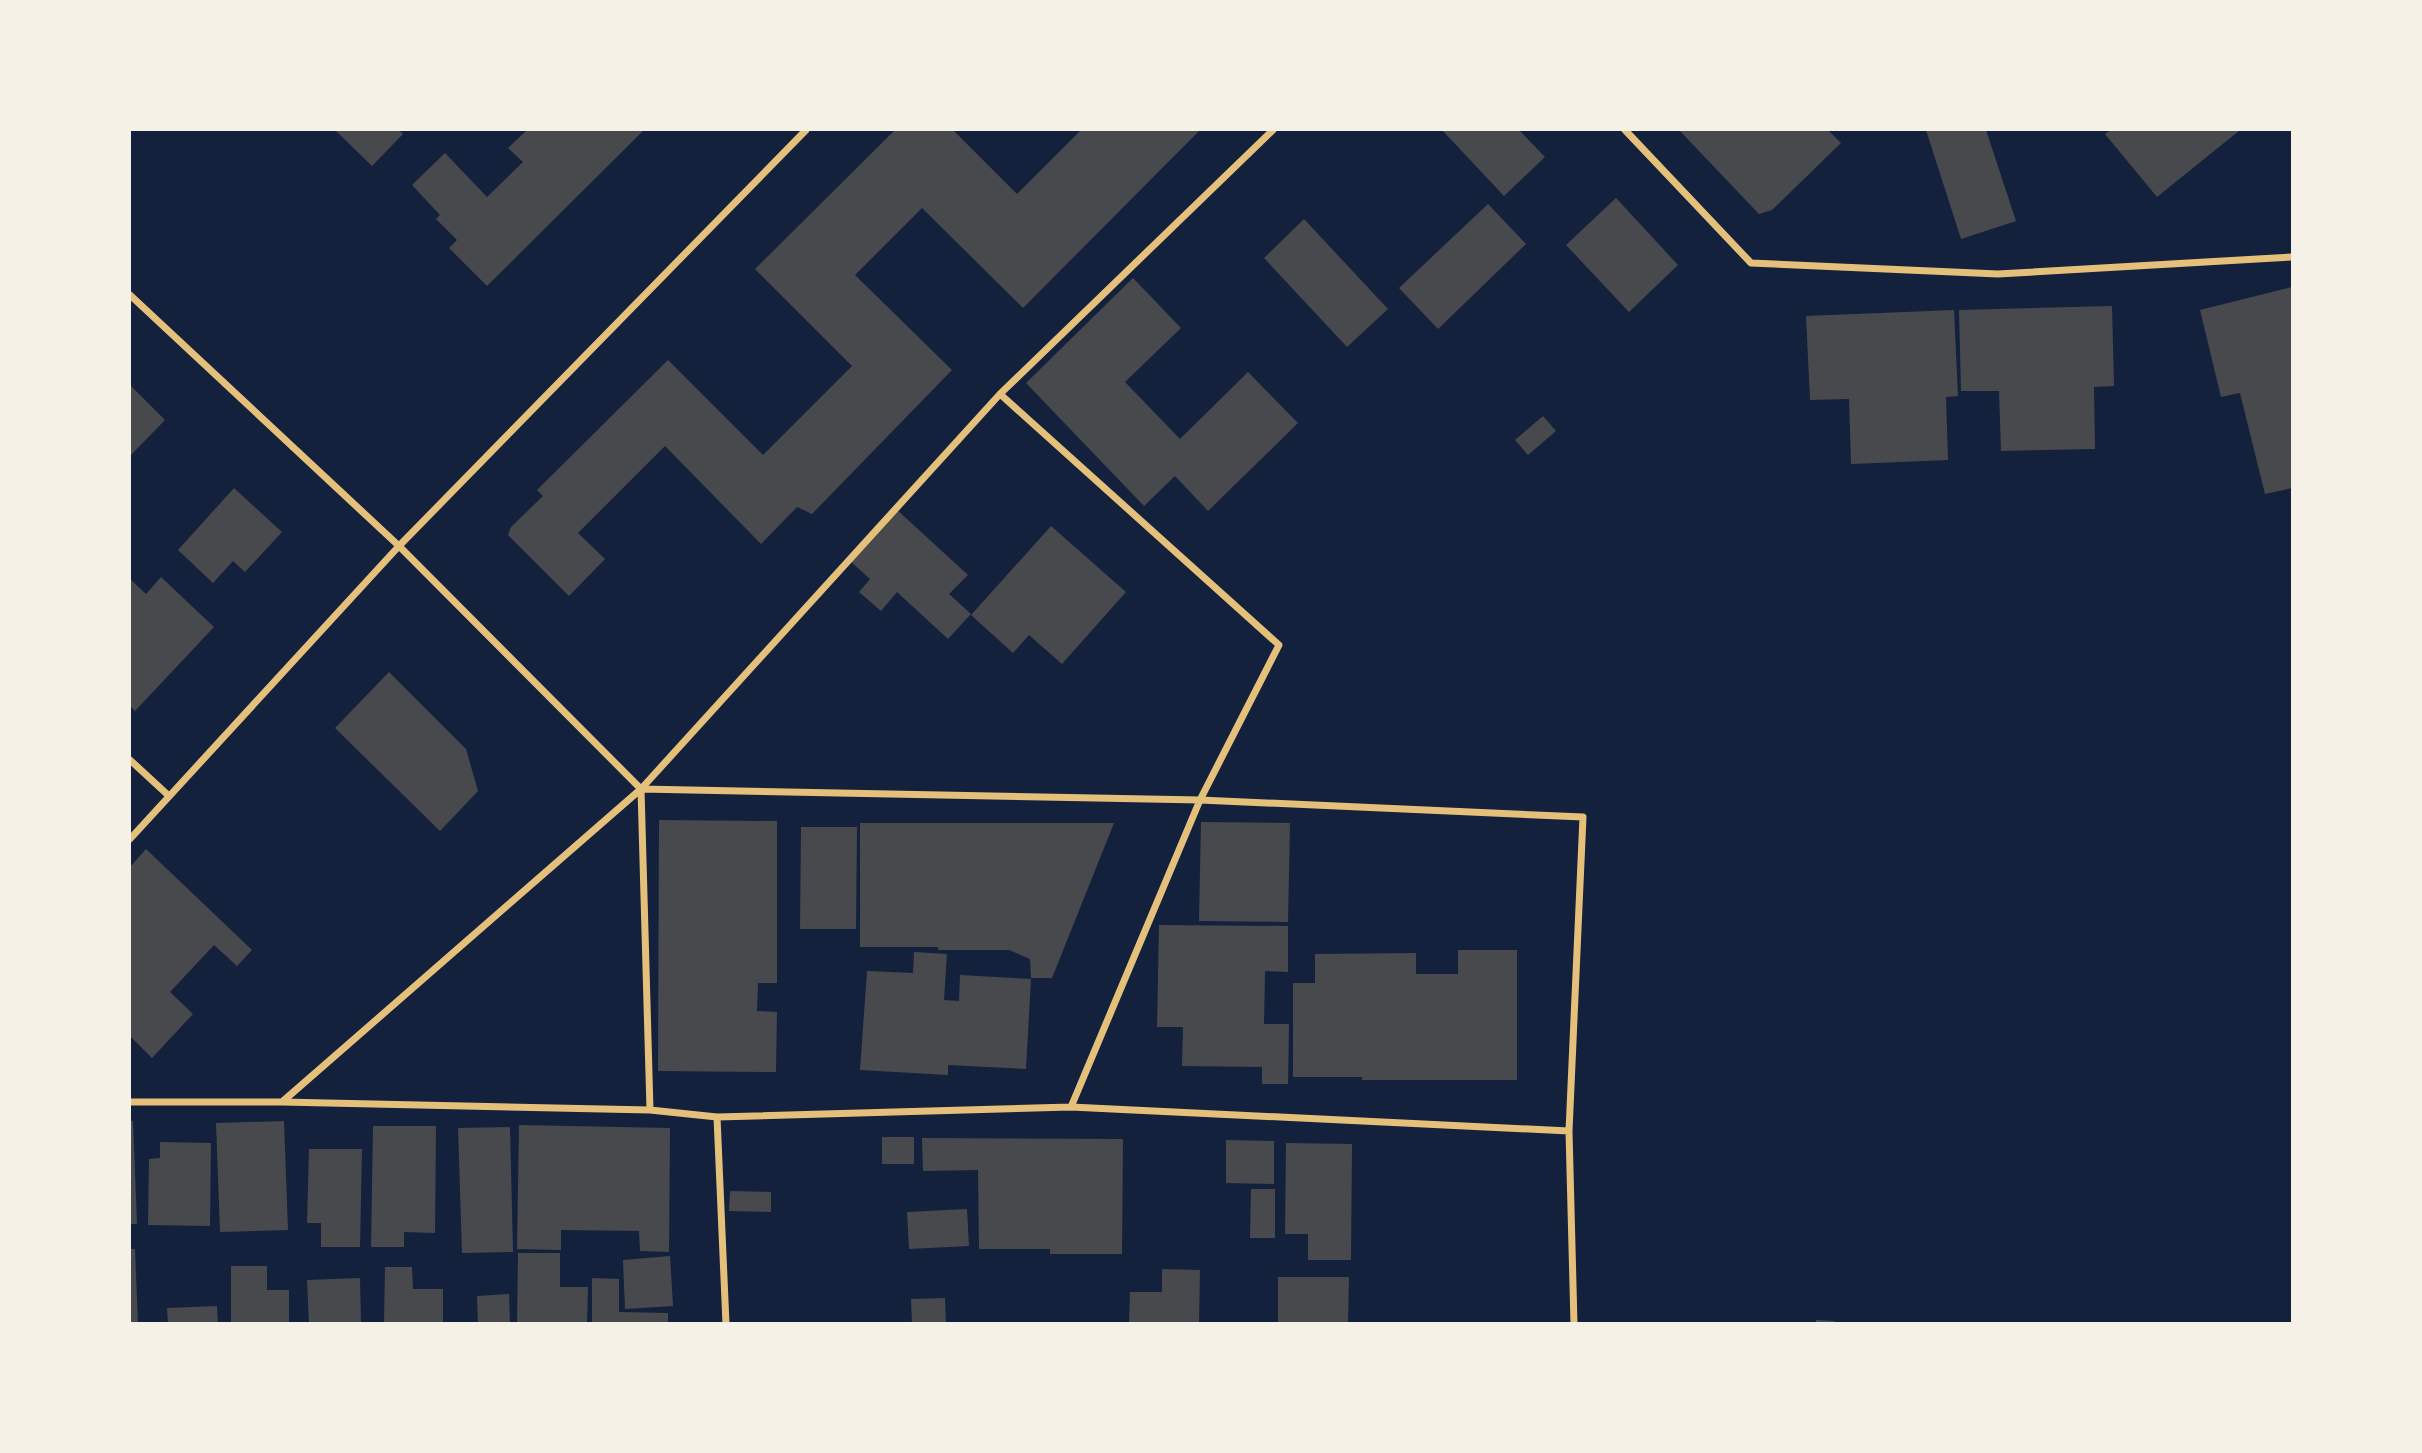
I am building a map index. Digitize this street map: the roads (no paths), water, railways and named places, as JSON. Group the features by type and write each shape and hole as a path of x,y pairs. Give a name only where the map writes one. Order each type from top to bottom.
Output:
{"street":[{"path":"130,839 399,546 806,130"},
{"path":"282,1102 640,789 1000,394 1273,130"},
{"path":"1625,130 1751,263 1998,274 2292,257"},
{"path":"130,295 399,546 640,789 650,1110"},
{"path":"1000,394 1279,645 1200,800 1071,1107"},
{"path":"130,760 169,796"},
{"path":"640,789 1200,800 1583,817 1569,1131 1574,1324"},
{"path":"130,1102 282,1102 650,1110 717,1117 1071,1107 1569,1131"},
{"path":"717,1117 726,1324"}]}
